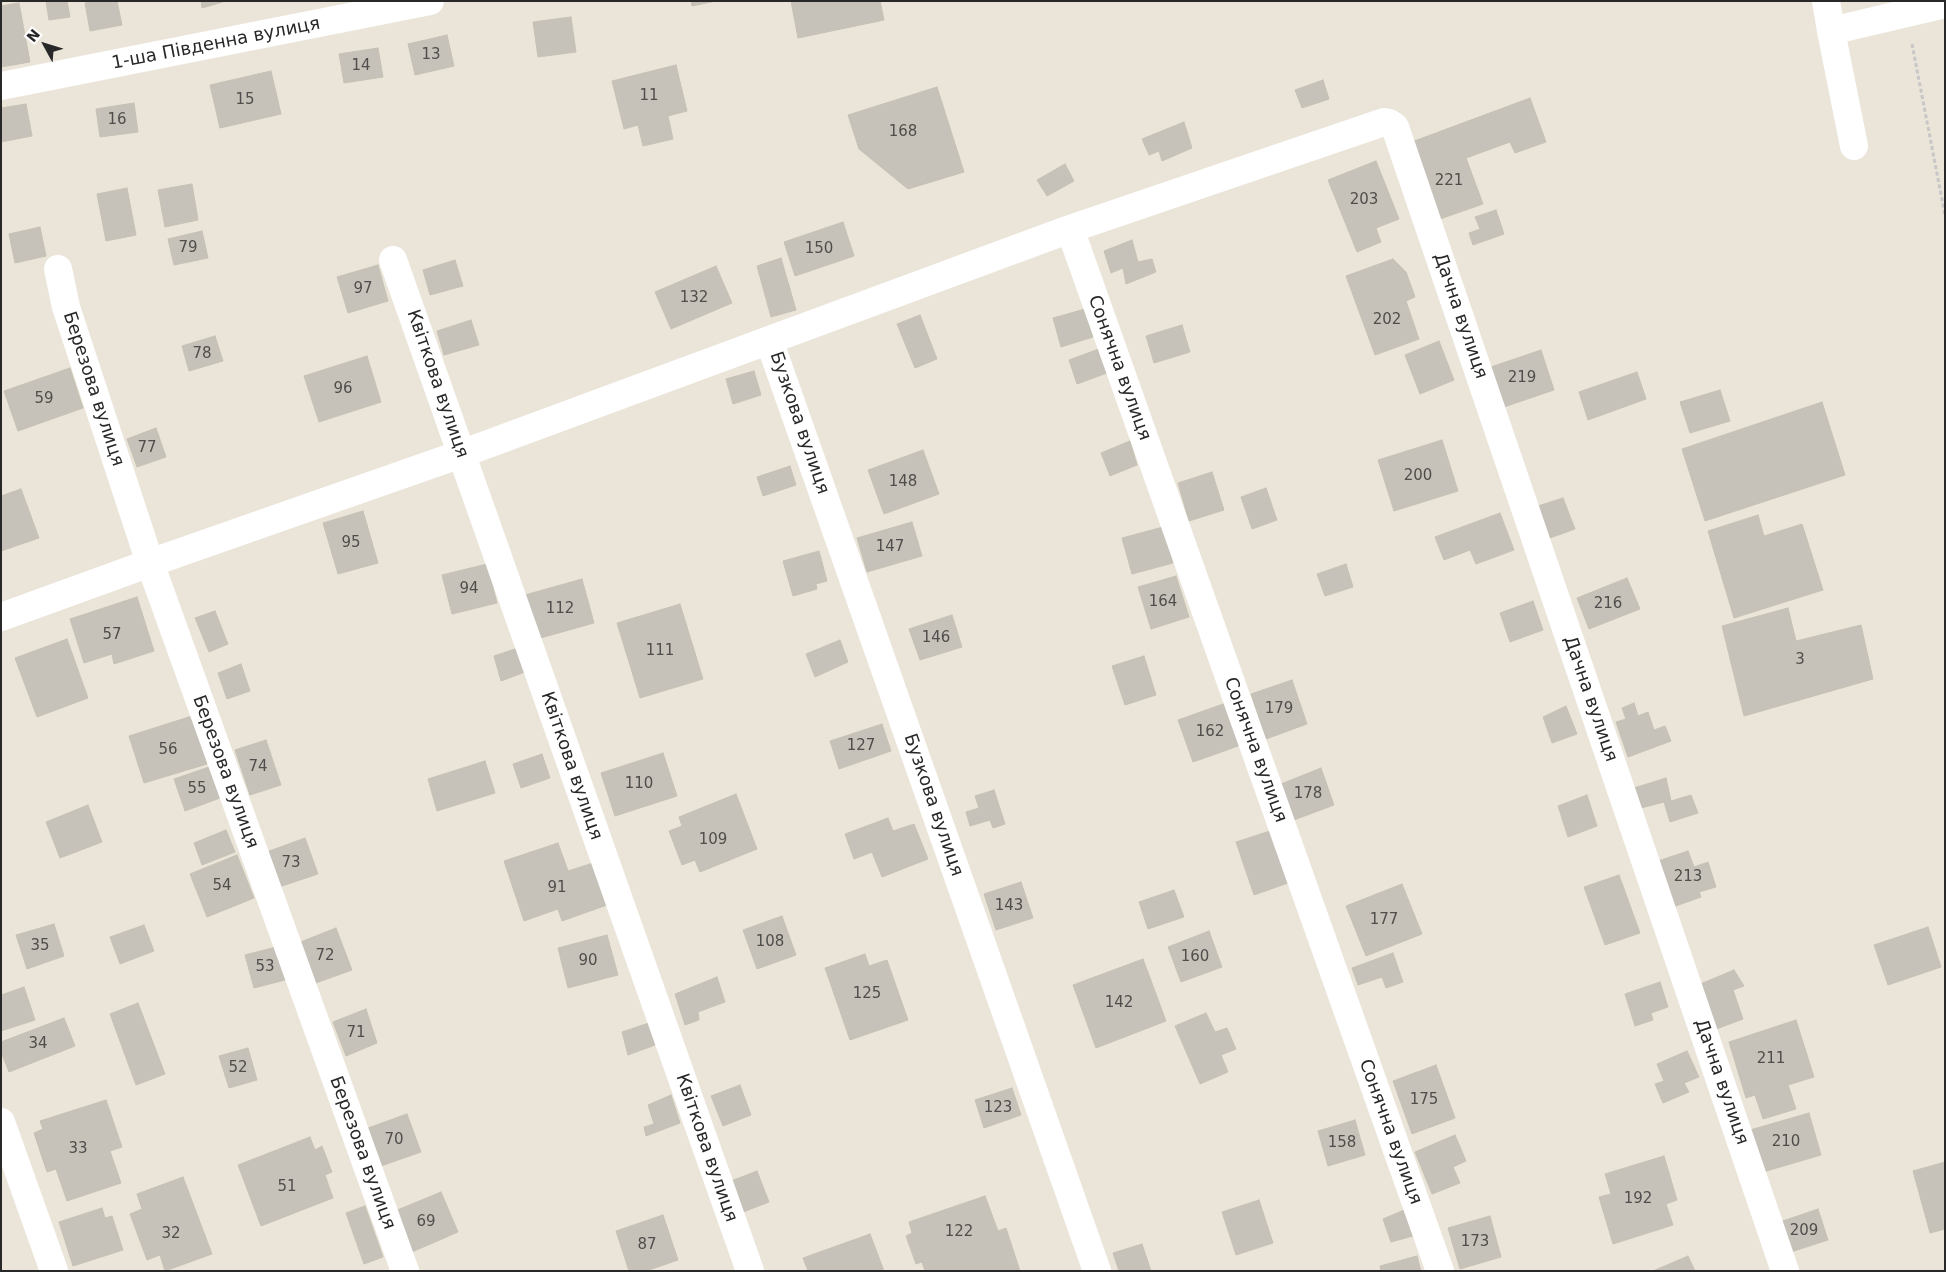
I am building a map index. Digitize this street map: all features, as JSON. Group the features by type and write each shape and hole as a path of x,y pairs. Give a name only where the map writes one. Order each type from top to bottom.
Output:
{"street":[{"name":"1-ша Південна вулиця","path":"1,86 430,1"},
{"path":"1826,1 1854,146"},
{"path":"1831,31 1945,4"},
{"name":"Дачна вулиця","path":"1070,229 1384,122 1395,127 1785,1271"},
{"path":"1,618 150,563 462,454 1070,229"},
{"name":"Сонячна вулиця","path":"1070,229 1440,1271"},
{"name":"Квіткова вулиця","path":"393,260 750,1271"},
{"name":"Березова вулиця","path":"58,269 66,307 150,563 405,1271"},
{"name":"Бузкова вулиця","path":"770,340 1097,1271"},
{"path":"1,1122 54,1271"}],"path":[{"path":"1906,14 1945,215"}],"building":[{"path":"46,1 67,1 70,17 49,20"},
{"path":"117,1 122,25 90,31 85,3"},
{"path":"201,1 226,1 202,8"},
{"path":"691,1 716,1 692,6"},
{"path":"791,1 880,1 884,20 798,38"},
{"path":"19,3 30,62 1,67 1,6"},
{"path":"571,17 576,52 538,57 533,22"},
{"path":"447,35 454,66 415,75 408,44"},
{"path":"378,48 383,77 344,83 339,54"},
{"path":"676,65 687,111 668,116 673,139 643,146 638,125 624,129 612,81"},
{"path":"271,71 281,114 220,128 210,85"},
{"path":"1323,80 1329,99 1302,108 1295,90"},
{"path":"937,87 964,172 908,189 859,149 848,115"},
{"path":"1530,98 1546,142 1515,153 1510,142 1466,158 1483,204 1437,220 1409,143"},
{"path":"134,103 138,132 100,137 96,109"},
{"path":"26,104 32,136 1,142 1,108"},
{"path":"1184,122 1192,148 1162,161 1159,151 1149,155 1142,139"},
{"path":"1376,161 1399,219 1376,228 1381,242 1357,252 1328,180"},
{"path":"1065,164 1074,181 1047,196 1037,180"},
{"path":"192,184 198,220 165,227 158,190"},
{"path":"127,188 136,235 106,241 97,194"},
{"path":"1496,210 1504,234 1473,245 1469,233 1480,229 1475,217"},
{"path":"843,222 854,256 795,276 784,242"},
{"path":"40,227 46,256 15,263 9,234"},
{"path":"202,231 208,258 174,265 168,239"},
{"path":"1132,240 1138,262 1152,259 1156,272 1126,284 1123,268 1111,273 1104,251"},
{"path":"781,258 796,310 771,317 757,266"},
{"path":"1393,259 1406,272 1415,297 1406,301 1419,339 1375,355 1346,276"},
{"path":"455,260 463,286 430,295 423,270"},
{"path":"378,265 388,301 348,313 337,277"},
{"path":"716,266 732,303 671,329 655,292"},
{"path":"1085,309 1093,337 1061,347 1053,318"},
{"path":"920,315 937,359 915,368 897,324"},
{"path":"471,320 479,345 444,355 437,331"},
{"path":"1182,325 1190,352 1154,363 1146,336"},
{"path":"215,336 223,361 189,371 182,346"},
{"path":"1439,341 1454,380 1420,394 1405,355"},
{"path":"1099,349 1107,373 1077,384 1069,360"},
{"path":"1541,350 1554,390 1504,407 1491,367"},
{"path":"367,356 381,402 319,422 304,376"},
{"path":"70,368 83,408 18,431 4,391"},
{"path":"754,371 761,395 733,404 726,379"},
{"path":"1637,372 1646,399 1588,420 1579,392"},
{"path":"1720,390 1730,421 1690,433 1680,402"},
{"path":"1822,402 1845,475 1705,521 1682,449"},
{"path":"156,428 166,457 137,467 127,439"},
{"path":"1442,440 1458,491 1394,511 1378,460"},
{"path":"1130,441 1137,465 1110,476 1101,453"},
{"path":"923,450 939,494 884,514 868,470"},
{"path":"790,466 796,485 763,496 757,477"},
{"path":"1212,472 1224,510 1189,521 1178,483"},
{"path":"1266,488 1277,520 1252,529 1241,497"},
{"path":"21,489 39,538 1,551 1,496"},
{"path":"1563,498 1575,529 1550,538 1538,506"},
{"path":"363,511 378,563 338,574 323,523"},
{"path":"1500,513 1514,550 1476,564 1470,550 1444,560 1435,537"},
{"path":"1758,515 1764,536 1802,524 1823,590 1734,618 1708,531"},
{"path":"912,522 922,556 867,572 857,538"},
{"path":"1163,527 1173,563 1132,574 1122,538"},
{"path":"819,551 827,581 816,584 817,589 793,596 783,561"},
{"path":"487,564 497,603 452,614 442,575"},
{"path":"1346,564 1353,587 1325,596 1317,574"},
{"path":"1176,576 1189,617 1151,629 1138,587"},
{"path":"1627,578 1640,609 1589,629 1577,598"},
{"path":"582,579 594,623 537,639 525,595"},
{"path":"137,597 154,651 114,664 112,654 84,663 70,619"},
{"path":"1533,601 1543,630 1510,642 1500,613"},
{"path":"680,604 703,679 640,698 617,623"},
{"path":"1788,608 1796,641 1861,625 1873,679 1744,716 1722,626"},
{"path":"215,611 228,644 209,652 195,618"},
{"path":"952,615 962,647 920,660 909,629"},
{"path":"67,639 88,698 37,717 15,658"},
{"path":"840,640 848,662 815,677 806,654"},
{"path":"518,648 525,672 501,681 494,656"},
{"path":"1144,656 1156,695 1125,705 1112,666"},
{"path":"241,664 250,691 227,699 218,673"},
{"path":"1292,680 1307,724 1266,739 1251,694"},
{"path":"1226,703 1241,745 1193,762 1178,720"},
{"path":"1634,703 1638,716 1648,712 1654,730 1665,726 1671,741 1628,757 1616,722 1626,719 1622,708"},
{"path":"1566,706 1577,734 1552,743 1543,717"},
{"path":"192,716 207,764 144,783 129,736"},
{"path":"882,724 891,751 839,769 830,741"},
{"path":"266,740 281,785 250,795 235,750"},
{"path":"663,753 677,796 615,816 601,773"},
{"path":"542,754 550,778 521,788 513,764"},
{"path":"485,761 495,793 437,811 428,779"},
{"path":"209,767 220,798 185,811 174,779"},
{"path":"1321,768 1334,805 1294,820 1281,784"},
{"path":"1666,778 1671,801 1691,795 1698,813 1670,822 1664,802 1641,808 1634,788"},
{"path":"994,790 1005,824 993,828 990,820 970,826 966,812 979,808 975,796"},
{"path":"736,794 757,849 700,872 695,860 682,865 669,831 682,826 679,817"},
{"path":"1587,795 1597,826 1568,837 1558,806"},
{"path":"88,805 102,842 60,858 46,822"},
{"path":"888,818 893,831 914,824 928,859 882,877 872,852 854,859 845,834"},
{"path":"226,830 235,852 202,865 194,843"},
{"path":"1270,831 1288,883 1254,895 1236,842"},
{"path":"305,838 318,874 276,888 264,853"},
{"path":"558,843 568,871 593,863 607,905 562,921 558,909 524,921 504,861"},
{"path":"1688,851 1694,867 1708,862 1716,887 1699,892 1701,897 1673,907 1658,861"},
{"path":"237,855 254,898 207,917 190,874"},
{"path":"1619,875 1640,933 1605,945 1584,887"},
{"path":"1021,882 1033,918 996,930 984,894"},
{"path":"1402,884 1422,934 1366,956 1346,906"},
{"path":"1174,890 1184,917 1148,929 1139,902"},
{"path":"782,916 796,955 757,969 743,930"},
{"path":"54,924 64,956 27,969 16,935"},
{"path":"144,925 154,951 120,964 110,937"},
{"path":"1928,927 1941,967 1888,985 1874,945"},
{"path":"336,928 352,970 313,984 298,943"},
{"path":"1209,931 1222,967 1181,982 1168,947"},
{"path":"607,935 618,975 568,988 558,948"},
{"path":"276,947 285,980 254,988 245,955"},
{"path":"1393,953 1403,982 1386,988 1382,977 1358,985 1352,968"},
{"path":"865,954 869,966 887,960 908,1020 850,1040 825,968"},
{"path":"1143,959 1166,1021 1096,1048 1073,985"},
{"path":"1734,970 1744,986 1733,990 1743,1019 1711,1031 1698,985"},
{"path":"717,977 725,1002 698,1012 699,1020 685,1025 675,994"},
{"path":"1660,982 1668,1007 1651,1013 1653,1020 1635,1026 1625,994"},
{"path":"24,987 35,1020 1,1031 1,995"},
{"path":"138,1003 165,1074 136,1085 110,1014"},
{"path":"366,1009 377,1043 346,1056 333,1022"},
{"path":"1206,1013 1215,1032 1227,1028 1236,1049 1221,1055 1228,1072 1200,1084 1175,1026"},
{"path":"64,1018 75,1046 9,1072 1,1052 1,1042"},
{"path":"1796,1020 1814,1077 1788,1085 1796,1109 1763,1119 1755,1095 1746,1098 1729,1042"},
{"path":"649,1023 655,1045 628,1055 622,1032"},
{"path":"248,1048 257,1080 229,1088 219,1056"},
{"path":"1687,1051 1699,1077 1684,1083 1689,1092 1663,1103 1655,1084 1664,1081 1657,1064"},
{"path":"1436,1065 1455,1118 1412,1134 1393,1081"},
{"path":"740,1085 751,1115 723,1126 711,1096"},
{"path":"1012,1088 1021,1115 984,1128 975,1100"},
{"path":"671,1095 680,1123 646,1136 644,1127 654,1124 648,1105"},
{"path":"106,1100 122,1147 110,1151 121,1183 67,1201 56,1169 47,1172 34,1133 43,1129 40,1121"},
{"path":"1809,1113 1821,1155 1763,1172 1750,1130"},
{"path":"407,1114 421,1152 381,1166 368,1128"},
{"path":"1355,1120 1365,1155 1328,1166 1318,1131"},
{"path":"1455,1135 1466,1161 1453,1167 1460,1183 1432,1194 1415,1152"},
{"path":"310,1137 315,1150 322,1146 332,1172 325,1175 333,1198 261,1226 238,1165"},
{"path":"1664,1156 1677,1200 1666,1204 1673,1225 1613,1244 1599,1197 1611,1194 1605,1174"},
{"path":"1945,1162 1945,1229 1930,1233 1913,1171"},
{"path":"757,1171 769,1202 743,1212 731,1181"},
{"path":"183,1177 212,1254 165,1271 160,1255 147,1260 130,1214 142,1209 137,1194"},
{"path":"441,1192 458,1232 412,1252 395,1211"},
{"path":"985,1196 998,1231 1006,1228 1020,1271 925,1271 922,1262 916,1264 906,1236 912,1233 909,1222"},
{"path":"1259,1200 1273,1243 1236,1255 1222,1212"},
{"path":"365,1206 383,1257 364,1264 346,1213"},
{"path":"102,1208 105,1218 112,1216 123,1250 73,1266 59,1222"},
{"path":"1818,1209 1828,1240 1791,1252 1780,1222"},
{"path":"1404,1210 1413,1236 1391,1242 1383,1219"},
{"path":"663,1215 678,1260 646,1271 629,1271 616,1231"},
{"path":"1490,1216 1501,1257 1460,1269 1448,1228"},
{"path":"870,1234 884,1271 808,1271 803,1258"},
{"path":"1142,1244 1151,1271 1119,1271 1113,1253"},
{"path":"1417,1256 1421,1271 1381,1271 1380,1266"},
{"path":"1688,1256 1695,1271 1653,1271"}]}
